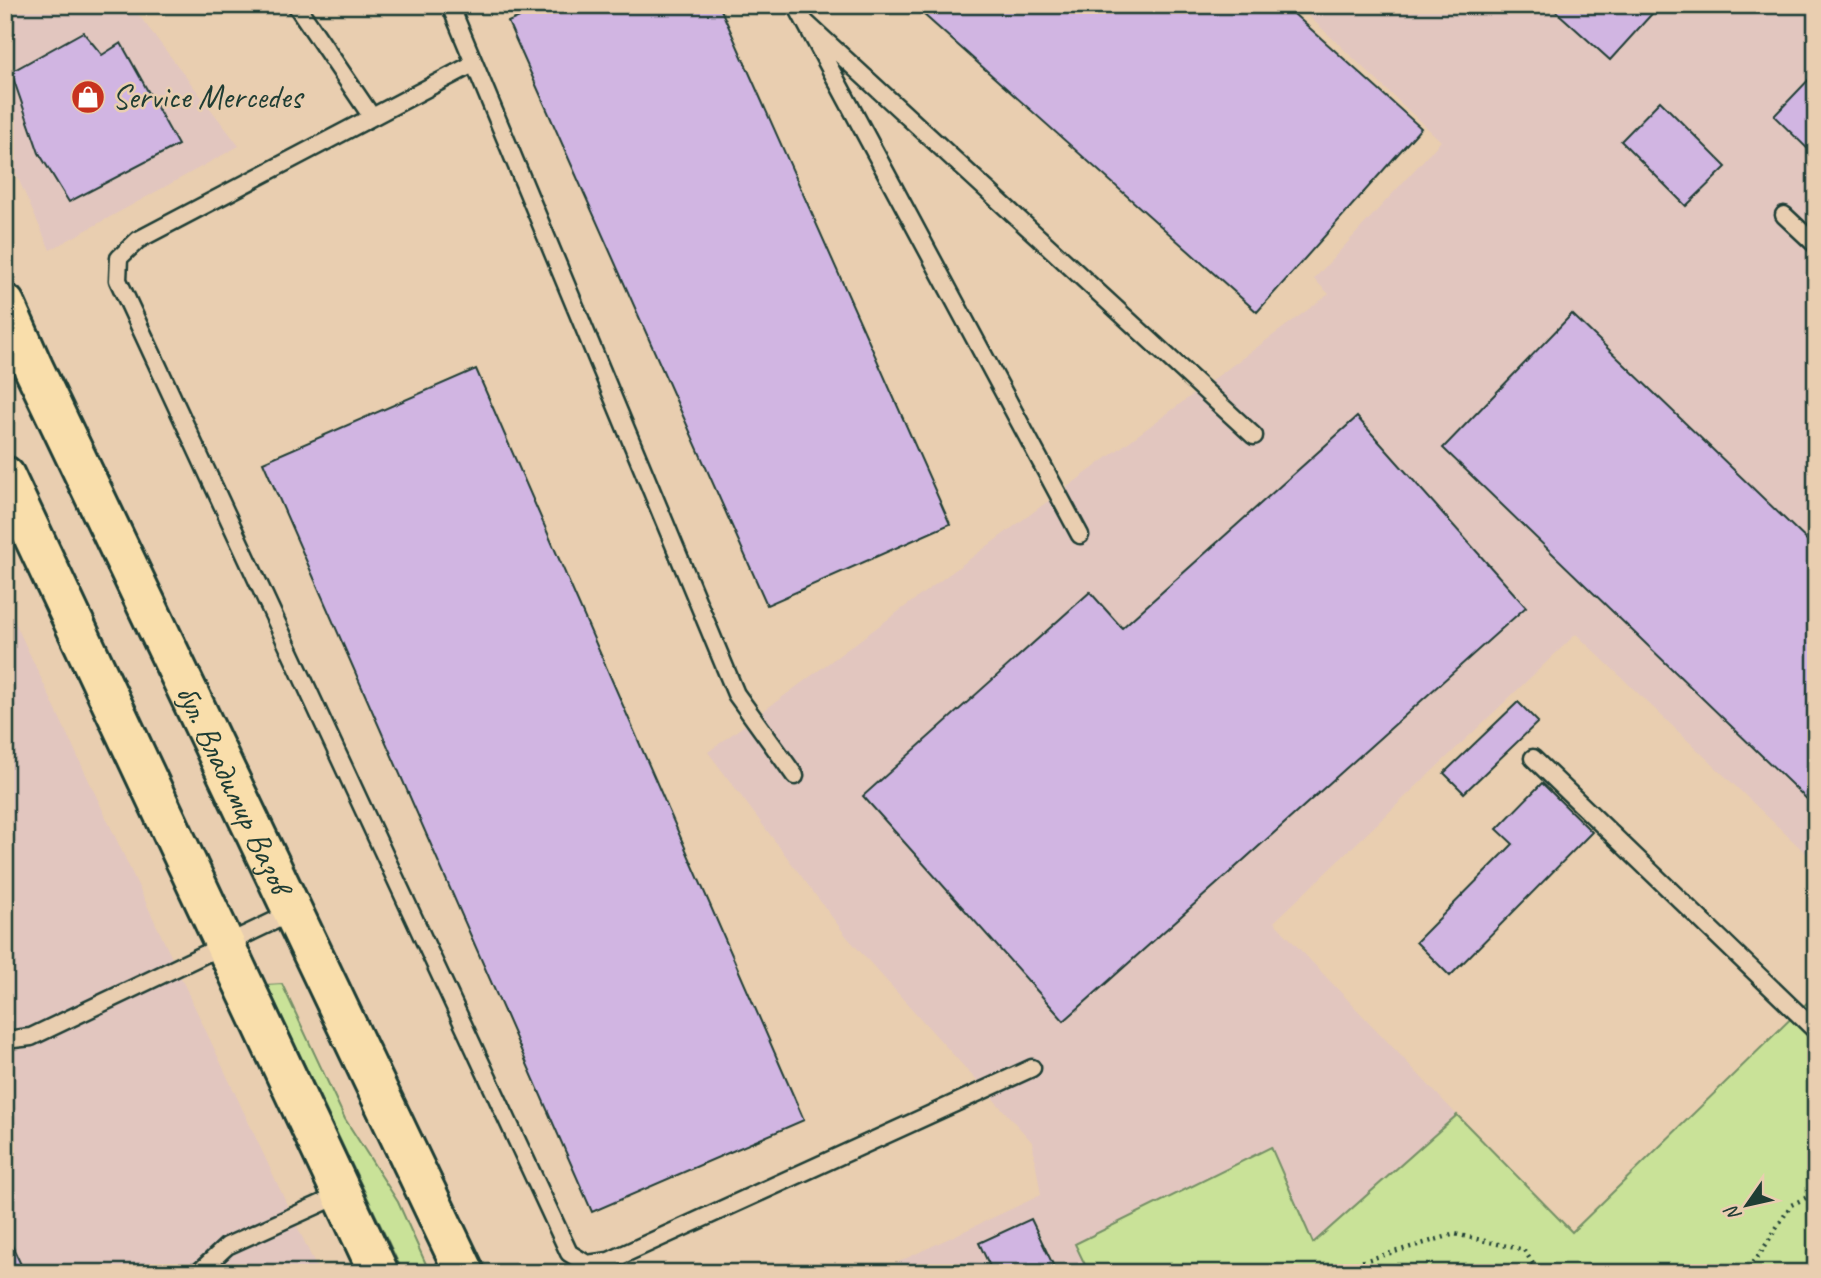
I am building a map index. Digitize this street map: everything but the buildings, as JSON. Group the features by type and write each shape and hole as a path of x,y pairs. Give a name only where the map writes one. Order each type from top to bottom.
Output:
{"main road":[{"name":"бул. Владимир Вазов","path":"5,304 38,379 465,1273"},
{"path":"5,476 379,1273"}],"lane":[{"path":"296,5 372,117"},
{"path":"450,5 472,64 736,694 795,776"},
{"path":"796,5 1080,535"},
{"path":"806,22 1254,436"},
{"path":"472,64 138,240 119,258 118,280 569,1253 587,1264 609,1261 1032,1068"},
{"path":"1784,215 1816,245"},
{"path":"1533,758 1816,1031"},
{"path":"5,1040 30,1037 294,911"},
{"path":"198,1273 227,1246 342,1194"}],"path":[{"path":"1742,1273 1760,1254 1791,1205 1816,1193"},
{"path":"1337,1273 1350,1265 1455,1234 1524,1250 1539,1273"}],"shaded area":[{"path":"5,5 131,5 239,146 50,250 5,149"},
{"path":"1297,5 1816,5 1816,863 1576,634 1274,922 1457,1115 1312,1243 1271,1147 1076,1244 1089,1273 875,1273 1041,1195 1032,1142 847,937 708,752 1329,294 1314,279 1441,141"},
{"path":"5,601 319,1273 5,1273"}],"green space":[{"path":"282,984 345,1119 398,1202 430,1273 403,1273 267,985"},
{"path":"1816,994 1816,1273 1089,1273 1075,1244 1271,1147 1313,1243 1457,1115 1572,1232"}],"place":[{"name":"Service Mercedes","path":"88,97"}]}
